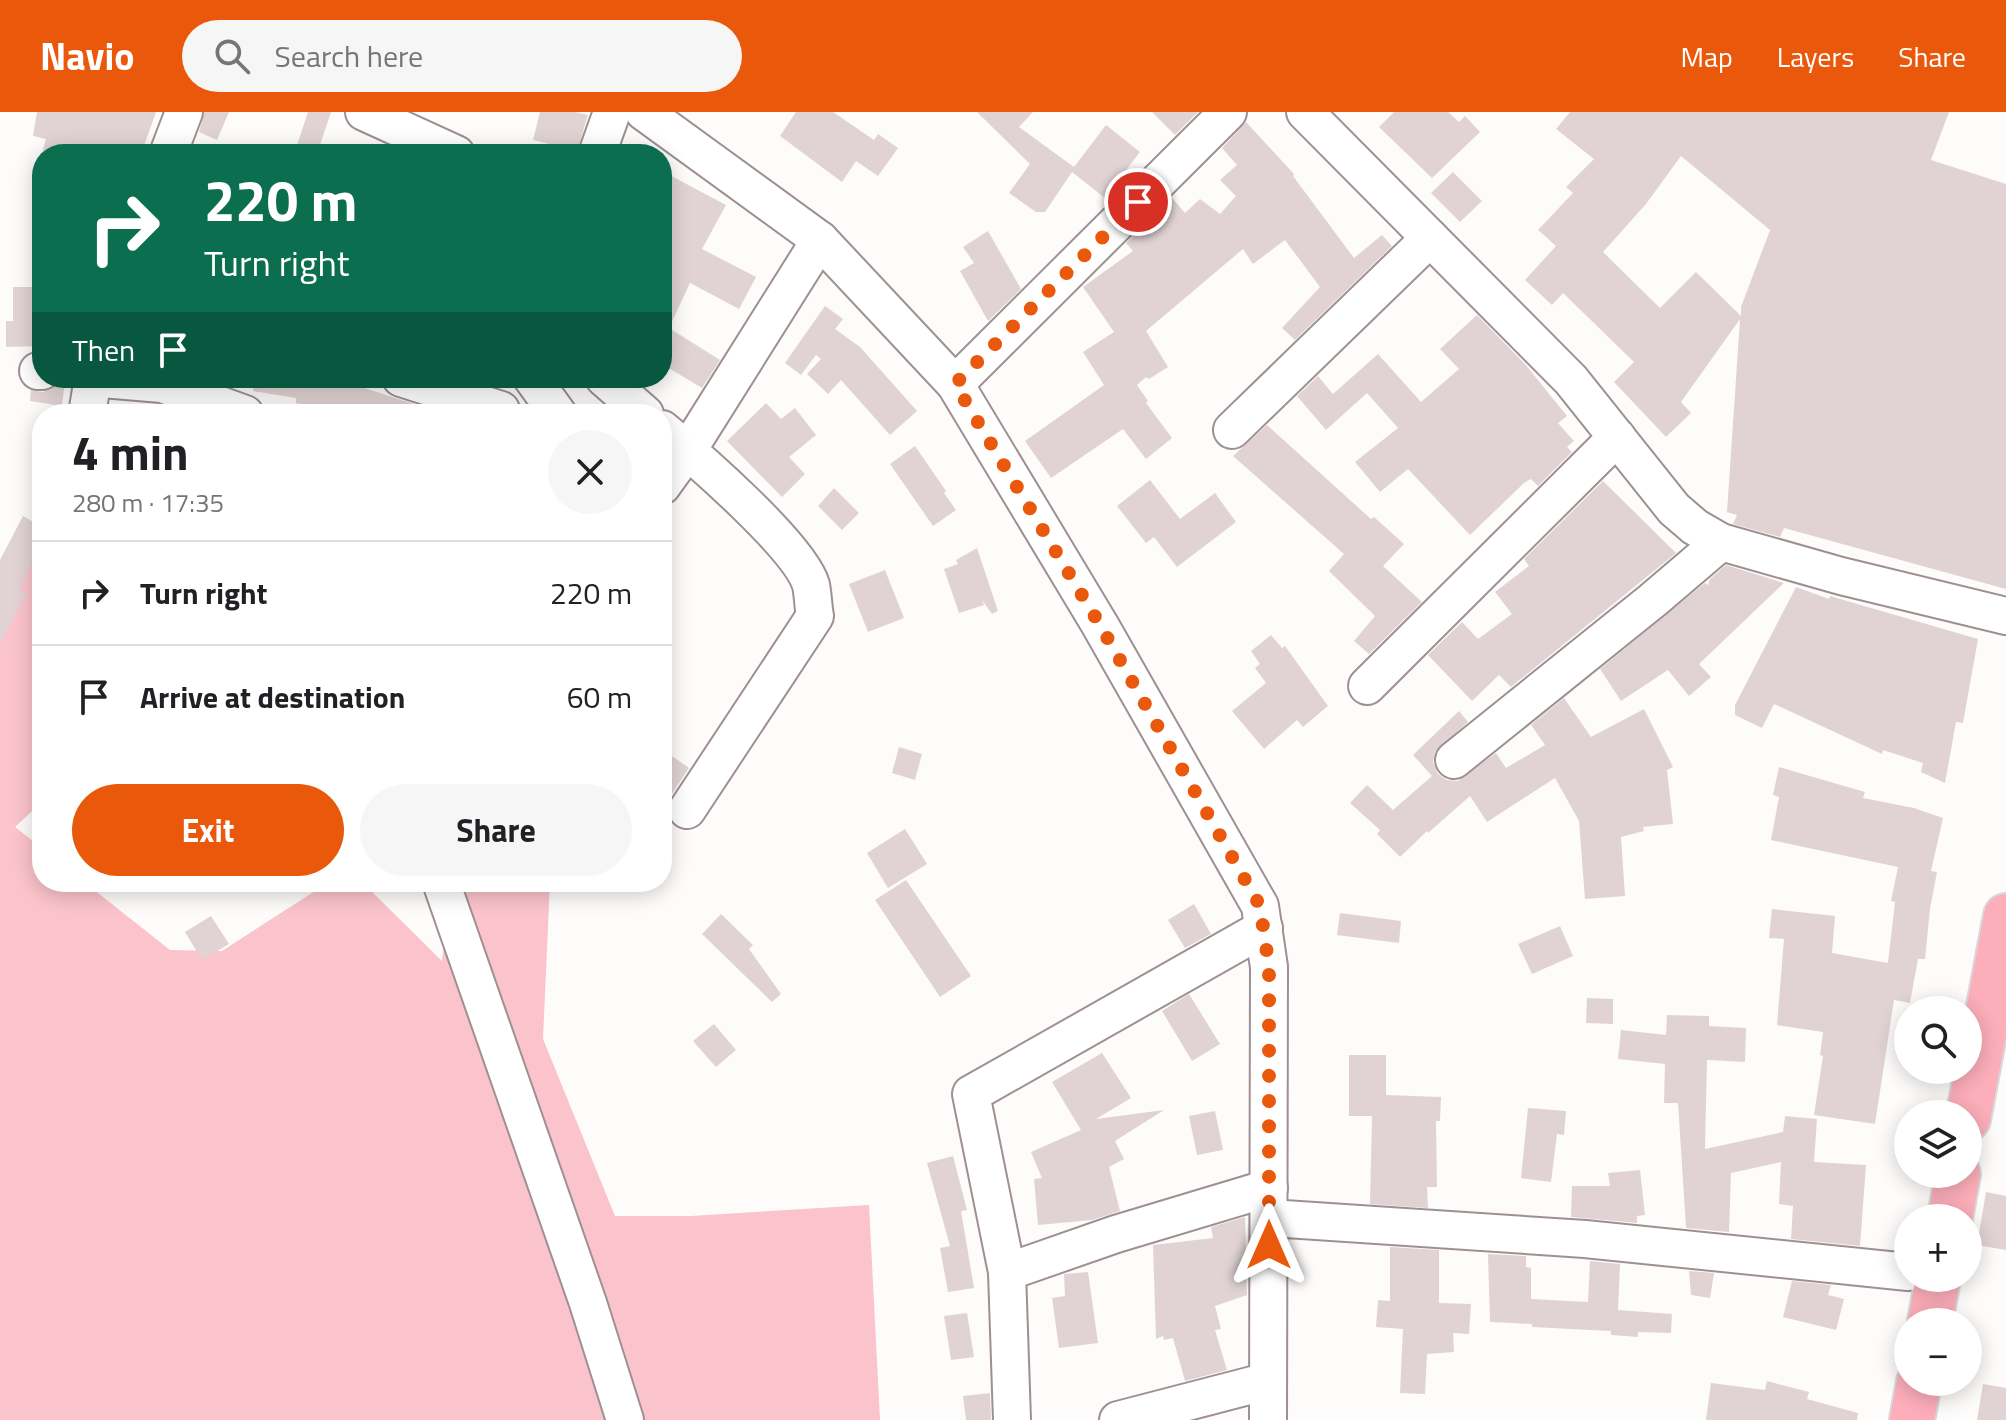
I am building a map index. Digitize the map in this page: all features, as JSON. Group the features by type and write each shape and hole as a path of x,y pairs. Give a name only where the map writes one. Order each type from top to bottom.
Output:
{"highway":[{"path":"1973,1100 1997,1010 2006,916"},
{"path":"1912,1420 1916,1396"}],"street":[{"path":"172,144 184,112"},
{"path":"364,112 434,144"},
{"path":"601,144 612,112"},
{"path":"644,112 820,240 955,384 1100,625 1260,906 1269,967 1268,1420"},
{"path":"955,384 1228,112"},
{"path":"1305,112 1571,380 1674,509 1695,527 1721,542 1841,576 2006,616"},
{"path":"1232,430 1430,238"},
{"path":"687,810 815,616 810,584 794,554 675,439 820,240"},
{"path":"173,388 217,404"},
{"path":"446,388 504,401"},
{"path":"615,388 634,404"},
{"path":"1367,686 1617,437"},
{"path":"1454,760 1721,542"},
{"path":"444,892 588,1303 625,1420"},
{"path":"1012,1420 1007,1272 971,1094 1264,928"},
{"path":"1007,1272 1116,1234 1269,1203 1894,1271"},
{"path":"1118,1420 1268,1381"}],"shaded area":[{"path":"32,558 32,811 15,827 32,840 32,892 97,892 170,950 222,951 313,892 372,892 442,961 450,892 550,892 543,1039 615,1216 691,1216 869,1205 880,1420 0,1420 0,596"}],"building":[{"path":"37,112 156,112 145,144 45,144 46,139 33,136"},
{"path":"204,112 229,112 217,140 199,132"},
{"path":"308,112 331,112 320,144 297,144"},
{"path":"540,112 588,115 579,144 549,144 533,140"},
{"path":"796,112 833,112 874,140 878,134 898,148 878,176 856,161 842,182 780,136"},
{"path":"977,112 1033,112 1019,127 1074,167 1106,125 1140,152 1105,198 1072,172 1045,212 1036,212 1009,193 1030,164"},
{"path":"1152,112 1198,112 1175,135"},
{"path":"1394,112 1448,112 1459,122 1465,116 1480,132 1432,178 1379,127"},
{"path":"1570,112 1949,112 1931,160 2006,184 2006,589 1784,528 1780,537 1733,524 1737,515 1727,512 1740,319 1681,402 1691,413 1666,437 1614,382 1634,362 1563,293 1552,305 1525,280 1556,246 1538,230 1573,193 1566,187 1594,159 1556,129","holes":["1681,156 1770,230 1741,307 1741,316 1696,272 1660,308 1603,252 1646,204"]},
{"path":"1246,122 1294,174 1354,258 1382,235 1392,246 1295,340 1282,328 1320,287 1285,240 1253,264 1243,249 1146,331 1168,367 1137,385 1148,401 1146,403 1172,438 1146,459 1123,429 1051,478 1025,441 1104,385 1083,352 1114,332 1083,287 1133,251 1126,243 1172,198 1185,213 1200,199 1220,214 1236,196 1220,180 1237,165 1222,148"},
{"path":"1453,172 1482,201 1460,222 1431,193"},
{"path":"672,176 726,205 702,249 756,277 739,309 690,283 672,322"},
{"path":"988,231 1021,289 988,321 960,271 974,263 963,247"},
{"path":"13,287 32,287 32,346 6,347 6,321 13,321"},
{"path":"825,306 843,319 835,329 860,347 917,411 890,435 841,380 828,394 807,374 821,359 816,355 801,375 785,363"},
{"path":"1477,315 1525,364 1567,416 1558,423 1574,441 1567,447 1572,452 1538,486 1531,479 1524,483 1470,535 1408,469 1380,492 1355,462 1398,428 1367,393 1326,430 1297,396 1318,376 1333,394 1378,354 1421,402 1459,369 1440,349"},
{"path":"672,330 720,360 702,388 672,370"},
{"path":"64,388 62,404 30,401 31,390 42,392"},
{"path":"253,388 364,388 414,404 302,404 296,403 296,398 253,391"},
{"path":"766,403 781,419 795,408 816,435 789,457 805,474 782,497 727,441"},
{"path":"1267,425 1371,519 1374,517 1404,544 1383,566 1422,602 1369,654 1354,641 1375,616 1329,571 1344,554 1233,456"},
{"path":"915,446 956,510 933,526 890,464"},
{"path":"1150,480 1180,519 1215,493 1236,522 1177,567 1154,537 1146,543 1117,506"},
{"path":"1603,481 1676,553 1511,687 1499,675 1472,701 1428,655 1462,622 1478,639 1512,614 1495,592 1529,566 1524,559"},
{"path":"834,488 859,513 842,530 818,506"},
{"path":"23,516 32,521 32,564 19,589 27,593 0,644 0,560"},
{"path":"977,548 998,611 992,614 982,600 984,605 959,613 944,569 958,564 956,560"},
{"path":"1726,565 1784,583 1699,664 1711,677 1689,696 1668,670 1621,701 1600,669 1705,583 1708,585 1710,579"},
{"path":"885,570 904,618 868,632 849,584"},
{"path":"1796,587 1829,599 1830,596 1978,639 1963,723 1956,722 1945,783 1921,772 1923,763 1883,750 1882,754 1774,704 1762,728 1735,715 1735,705"},
{"path":"1271,635 1282,648 1285,646 1328,706 1303,727 1297,720 1264,749 1232,711 1266,683 1255,668 1260,664 1251,651"},
{"path":"1564,698 1591,737 1644,709 1673,767 1667,770 1673,824 1643,827 1644,831 1621,837 1625,896 1585,899 1579,821 1555,778 1487,822 1470,796 1400,857 1377,834 1380,830 1350,803 1367,785 1393,810 1432,776 1413,755 1459,711 1468,722 1435,752 1433,762 1438,774 1447,780 1458,781 1496,753 1506,768 1545,745 1531,725"},
{"path":"899,747 922,754 915,780 892,773"},
{"path":"672,756 689,768 672,794"},
{"path":"1779,767 1865,792 1863,798 1914,808 1943,818 1931,871 1937,872 1925,959 1918,959 1911,996 1894,996 1875,1124 1814,1115 1823,1056 1820,1055 1823,1032 1777,1025 1784,939 1769,938 1772,909 1835,916 1832,953 1888,963 1895,902 1891,901 1898,867 1771,840 1779,797 1773,795"},
{"path":"905,829 927,864 888,888 867,853"},
{"path":"906,880 971,976 940,997 875,900"},
{"path":"1194,904 1211,934 1185,948 1168,920"},
{"path":"1340,913 1401,921 1399,943 1337,935"},
{"path":"721,914 753,945 749,949 781,994 772,1002 702,934"},
{"path":"211,916 229,944 202,960 185,932"},
{"path":"1560,926 1573,956 1532,974 1518,944"},
{"path":"1189,994 1220,1044 1192,1061 1162,1011"},
{"path":"1587,998 1613,999 1613,1024 1586,1023"},
{"path":"1667,1015 1709,1016 1709,1026 1746,1028 1745,1062 1707,1060 1705,1149 1783,1132 1785,1116 1817,1119 1814,1162 1866,1165 1860,1246 1791,1239 1793,1206 1779,1204 1781,1162 1731,1173 1729,1232 1686,1228 1678,1103 1664,1103 1665,1064 1618,1059 1621,1030 1666,1035"},
{"path":"714,1024 736,1050 716,1067 693,1041"},
{"path":"1102,1053 1131,1098 1096,1119 1164,1110 1115,1141 1124,1159 1109,1167 1120,1211 1092,1220 1038,1225 1034,1179 1042,1178 1031,1152 1081,1130 1052,1082"},
{"path":"1349,1055 1386,1055 1386,1095 1441,1097 1440,1121 1436,1121 1437,1187 1427,1187 1428,1208 1370,1204 1372,1116 1349,1116"},
{"path":"1528,1108 1566,1111 1564,1135 1557,1134 1551,1182 1521,1178"},
{"path":"1215,1111 1223,1150 1197,1155 1189,1116"},
{"path":"953,1156 967,1210 961,1211 974,1288 948,1292 940,1248 950,1246 927,1163"},
{"path":"1640,1170 1645,1215 1637,1216 1637,1223 1571,1217 1572,1186 1610,1186 1608,1173"},
{"path":"1986,1192 2006,1196 2006,1250 1982,1246"},
{"path":"1245,1217 1247,1295 1215,1306 1221,1329 1215,1330 1227,1370 1185,1381 1173,1338 1164,1340 1163,1336 1156,1339 1153,1245 1213,1238 1211,1227"},
{"path":"1390,1247 1439,1250 1439,1303 1471,1304 1469,1334 1453,1333 1454,1352 1427,1354 1425,1394 1400,1393 1403,1329 1376,1327 1378,1300 1390,1301"},
{"path":"1488,1254 1526,1256 1526,1267 1531,1268 1531,1299 1588,1302 1590,1261 1620,1264 1618,1310 1672,1314 1671,1333 1638,1332 1638,1337 1611,1335 1611,1331 1490,1322"},
{"path":"1689,1271 1714,1273 1710,1298 1691,1295"},
{"path":"1088,1272 1098,1343 1059,1348 1052,1298 1065,1296 1064,1274"},
{"path":"1792,1281 1831,1285 1828,1295 1844,1299 1836,1330 1783,1317"},
{"path":"967,1313 974,1357 951,1360 944,1316"},
{"path":"1767,1381 1809,1392 1807,1399 1858,1413 1857,1420 1706,1420 1711,1383 1765,1390"},
{"path":"1983,1384 2006,1388 2006,1420 1977,1420"},
{"path":"990,1393 991,1420 966,1420 963,1396"}],"route":[{"path":"1138,202 955,384 1100,625 1260,906 1269,967 1269,1245"}]}
